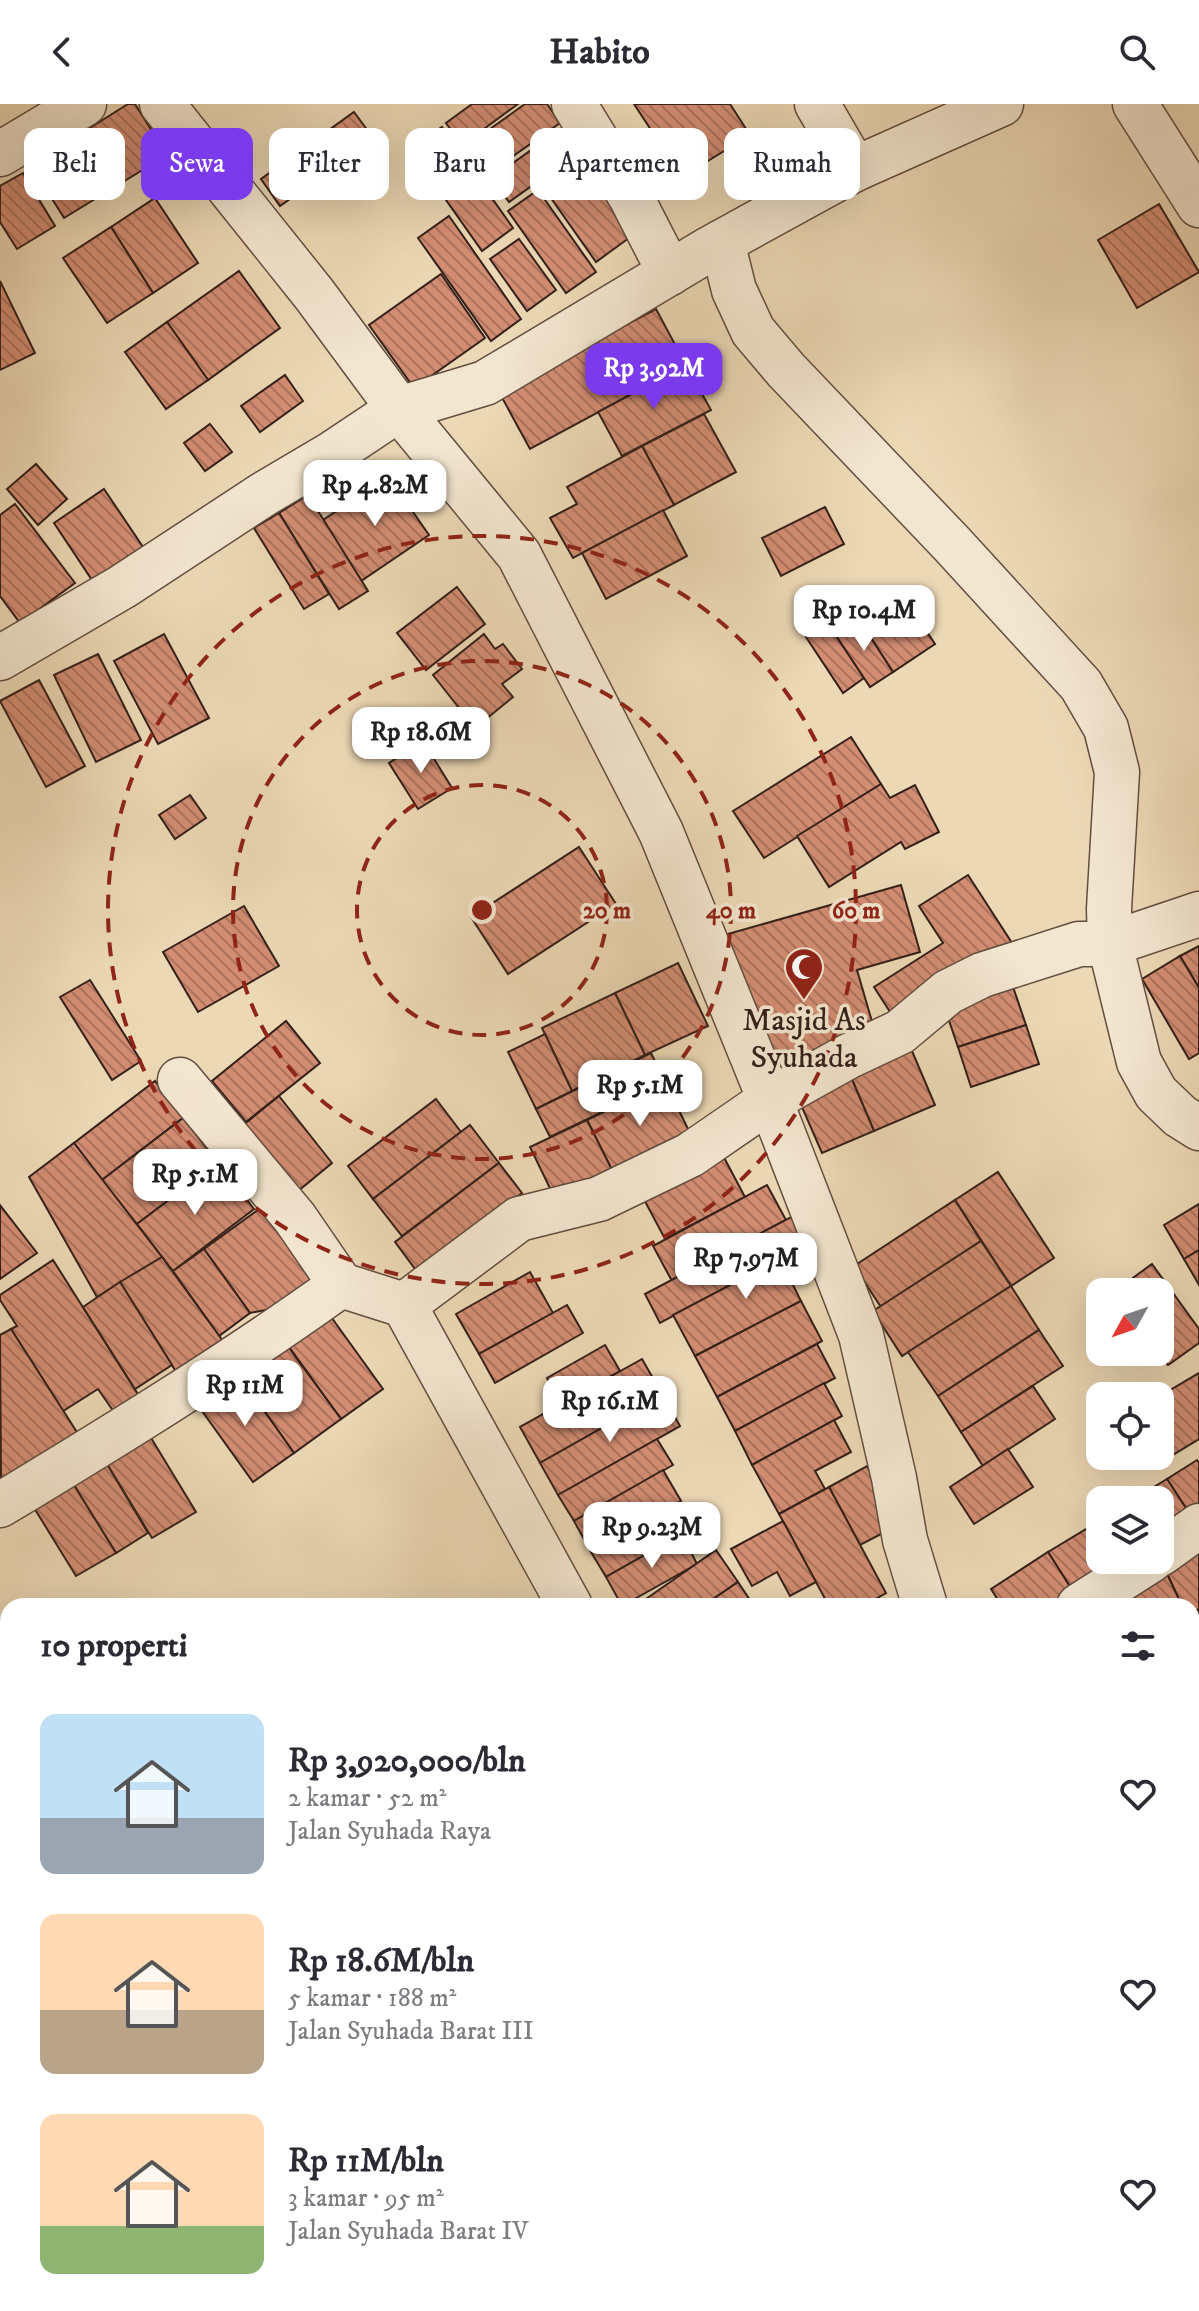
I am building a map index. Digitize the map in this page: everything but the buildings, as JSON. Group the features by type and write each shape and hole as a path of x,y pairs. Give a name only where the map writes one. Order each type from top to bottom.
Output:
{"street":[{"path":"0,154 84,104"},
{"path":"162,104 314,294 399,409 519,555 661,832 861,1335 905,1540 923,1598"},
{"path":"574,104 631,197 734,290 753,331 786,370 1081,685 1106,728 1117,772 1109,909 1095,944 1139,1062 1156,1093 1180,1116 1199,1128"},
{"path":"817,104 831,128"},
{"path":"860,167 1001,104"},
{"path":"1135,104 1199,205"},
{"path":"0,658 122,587 399,409 485,383 696,257 799,200"},
{"path":"404,1305 519,1219 599,1199 690,1155 770,1100 900,1032 948,992 982,975 1199,914"},
{"path":"180,1080 295,1218 341,1285 404,1305 566,1598"},
{"path":"0,1505 245,1352 341,1285"},
{"path":"1174,1544 1199,1526"},
{"path":"1092,1598 1129,1574"}],"place":[{"name":"Masjid As Syuhada","path":"804,1001"}]}
